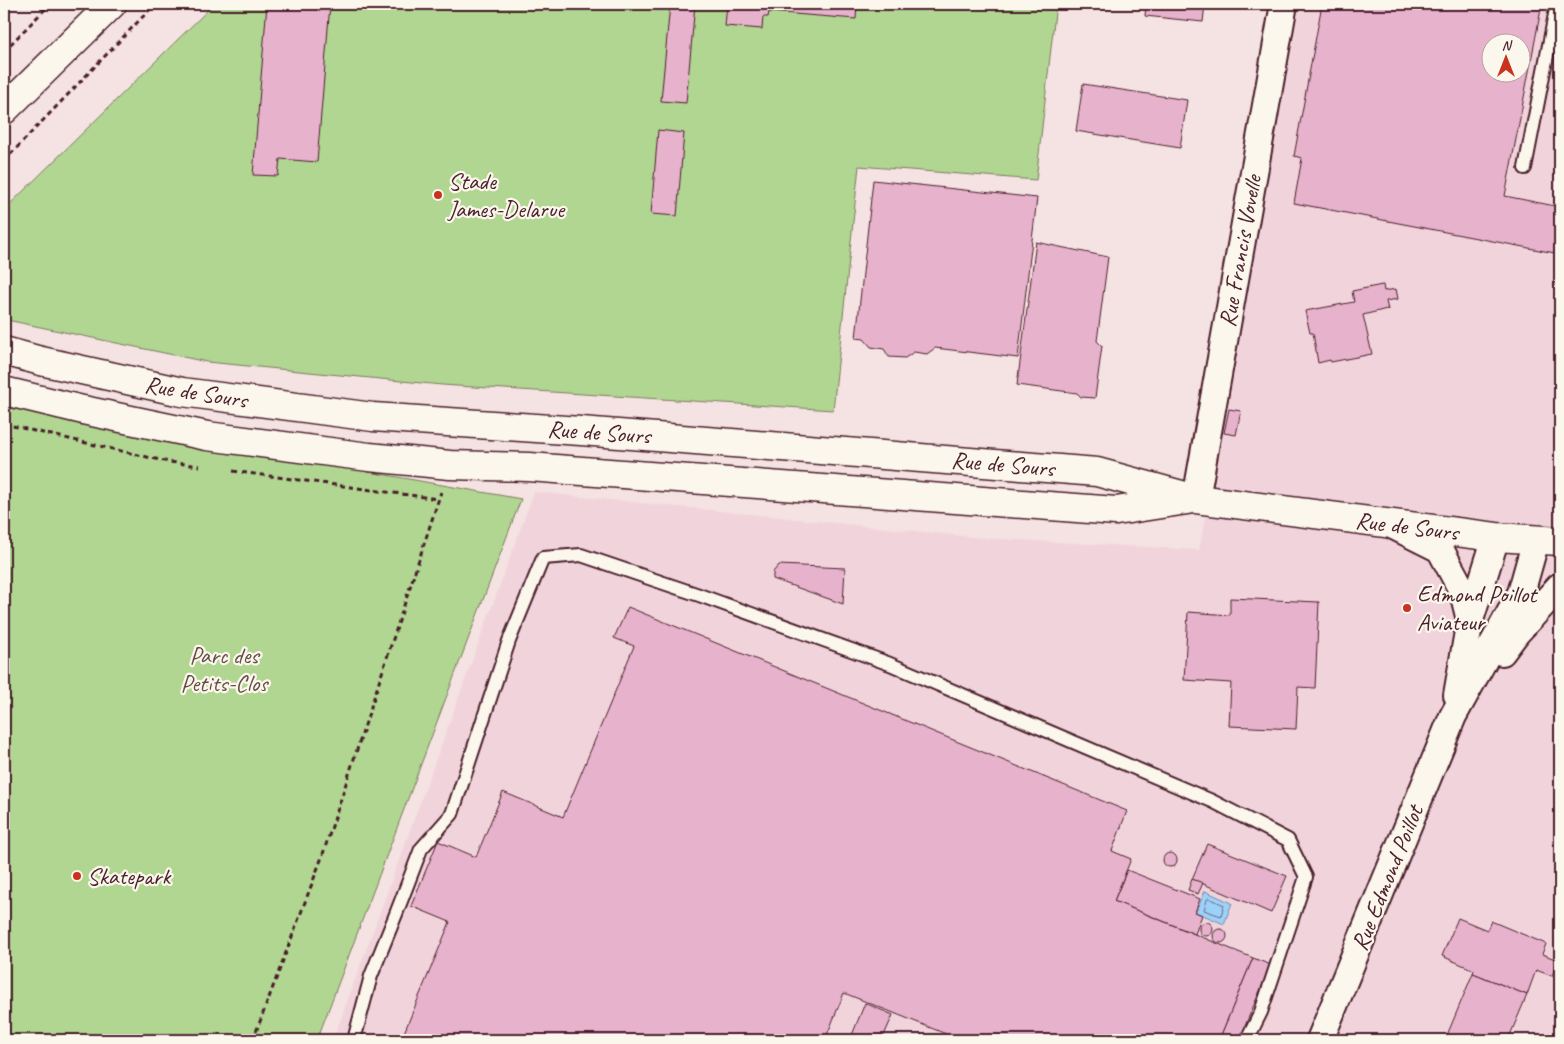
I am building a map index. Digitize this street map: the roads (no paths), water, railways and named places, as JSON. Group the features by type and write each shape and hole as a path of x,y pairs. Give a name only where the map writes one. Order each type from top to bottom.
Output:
{"main road":[{"path":"4,110 112,4"},
{"name":"Rue de Sours","path":"4,351 182,392 373,417 591,431 1097,472 1196,499 1496,537 1548,541"},
{"name":"Rue de Sours","path":"4,391 83,410 208,436 360,456 450,465 529,468 1116,511 1196,499"}],"street":[{"name":"Rue Francis Vovelle","path":"1196,499 1284,4"},
{"name":"Rue Edmond Poillot","path":"1389,523 1440,549 1463,592 1470,620"},
{"name":"Rue Edmond Poillot","path":"1453,716 1470,620 1496,537"},
{"name":"Rue Edmond Poillot","path":"1320,1040 1453,716 1548,541"},
{"name":"Rue Edmond Poillot","path":"1453,716 1517,632 1560,586"}],"lane":[{"path":"1525,168 1557,4"},
{"path":"354,1040 371,976 421,849 452,814 510,641 543,558 581,555 699,595 890,664 1212,801 1288,840 1306,877 1261,1012 1247,1040"}],"water":[{"path":"1205,891 1232,903 1224,924 1196,912"}],"place":[{"name":"Stade James-Delarue","path":"438,195"},
{"name":"Edmond Poillot Aviateur","path":"1407,608"},
{"name":"Skatepark","path":"77,876"}],"park label":[{"name":"Parc des Petits-Clos","path":"224,669"}]}
